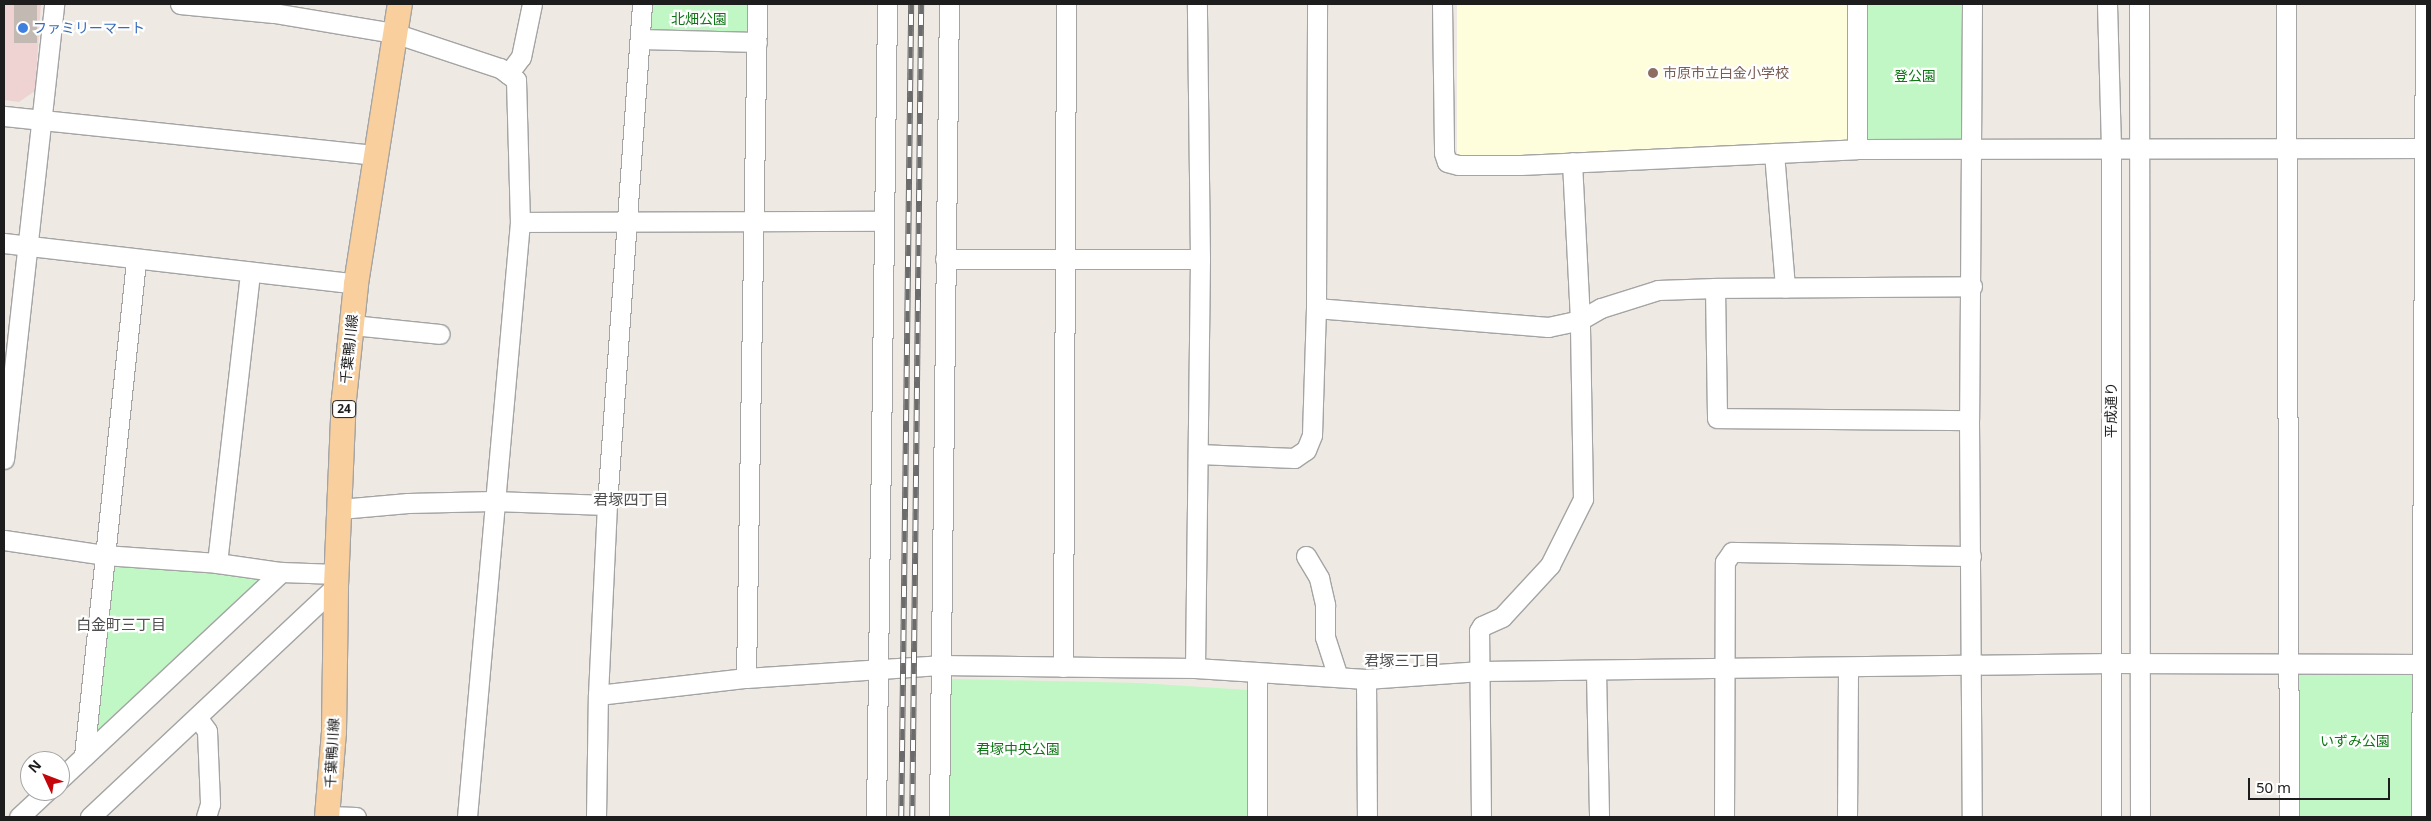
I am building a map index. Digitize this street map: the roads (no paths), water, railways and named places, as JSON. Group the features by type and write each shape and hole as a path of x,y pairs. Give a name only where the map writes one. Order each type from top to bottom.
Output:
{"main road":[{"name":"千葉鴨川線","path":"328,817 334,732 337,580 344,399 356,284 400,4"}],"street":[{"path":"4,459 39,120 54,4"},
{"path":"180,4 274,8 394,33 500,68 516,80 518,96 520,222 493,501 467,817"},
{"path":"508,74 521,57 532,4"},
{"path":"596,817 598,695 608,505 642,4"},
{"path":"746,678 757,4"},
{"path":"876,817 887,4"},
{"path":"939,817 949,4"},
{"path":"1063,667 1066,4"},
{"path":"1194,668 1200,259 1197,4"},
{"path":"1198,454 1294,458 1306,450 1312,435 1316,308 1317,4"},
{"path":"1442,4 1447,162 1458,165 1521,165 1857,149 2111,147 2426,148"},
{"path":"1857,4 1857,149"},
{"path":"1972,4 1972,286 1969,420 1972,556 1972,817"},
{"name":"平成通り","path":"2108,4 2111,147 2111,817"},
{"name":"平成通り","path":"2139,4 2140,817"},
{"path":"2286,4 2290,666 2289,817"},
{"path":"2420,817 2424,664 2425,4"},
{"path":"640,40 757,42"},
{"path":"4,116 376,155"},
{"path":"1774,153 1786,288"},
{"path":"1481,817 1481,671 1479,631 1482,626 1502,617 1550,565 1583,498 1580,320 1572,162"},
{"path":"520,222 753,223 884,221"},
{"path":"4,244 356,284"},
{"path":"945,259 1065,261 1200,259"},
{"path":"84,756 136,260"},
{"path":"217,563 250,272"},
{"path":"1316,308 1548,327 1580,320 1601,308 1658,290 1972,286"},
{"path":"1715,288 1717,418 1969,420"},
{"path":"352,325 440,334"},
{"path":"340,509 408,503 493,501 608,505"},
{"path":"4,540 104,555 217,563 337,580"},
{"path":"1724,817 1725,562 1732,552 1972,556"},
{"path":"1306,556 1319,578 1325,605 1325,637 1338,677"},
{"path":"70,769 281,572"},
{"path":"90,817 337,580"},
{"path":"598,695 746,678 940,665 1194,668 1366,678 1481,671 2112,663 2290,666 2424,664"},
{"path":"1847,817 1848,667"},
{"path":"1596,671 1599,817"},
{"path":"1257,817 1258,673"},
{"path":"1366,678 1367,817"},
{"path":"196,717 207,731 210,804 206,817"},
{"path":"19,817 36,801"},
{"path":"328,817 356,817"}],"railway":[{"path":"901,817 911,4"},
{"path":"912,817 921,4"}],"place":[{"name":"ファミリーマート","path":"23,28"},
{"name":"市原市立白金小学校","path":"1653,73"}],"district":[{"name":"君塚四丁目","path":"631,500"},
{"name":"白金町三丁目","path":"121,625"},
{"name":"君塚三丁目","path":"1402,661"}],"park label":[{"name":"北畑公園","path":"699,19"},
{"name":"登公園","path":"1915,76"},
{"name":"いずみ公園","path":"2355,741"},
{"name":"君塚中央公園","path":"1018,749"}]}
